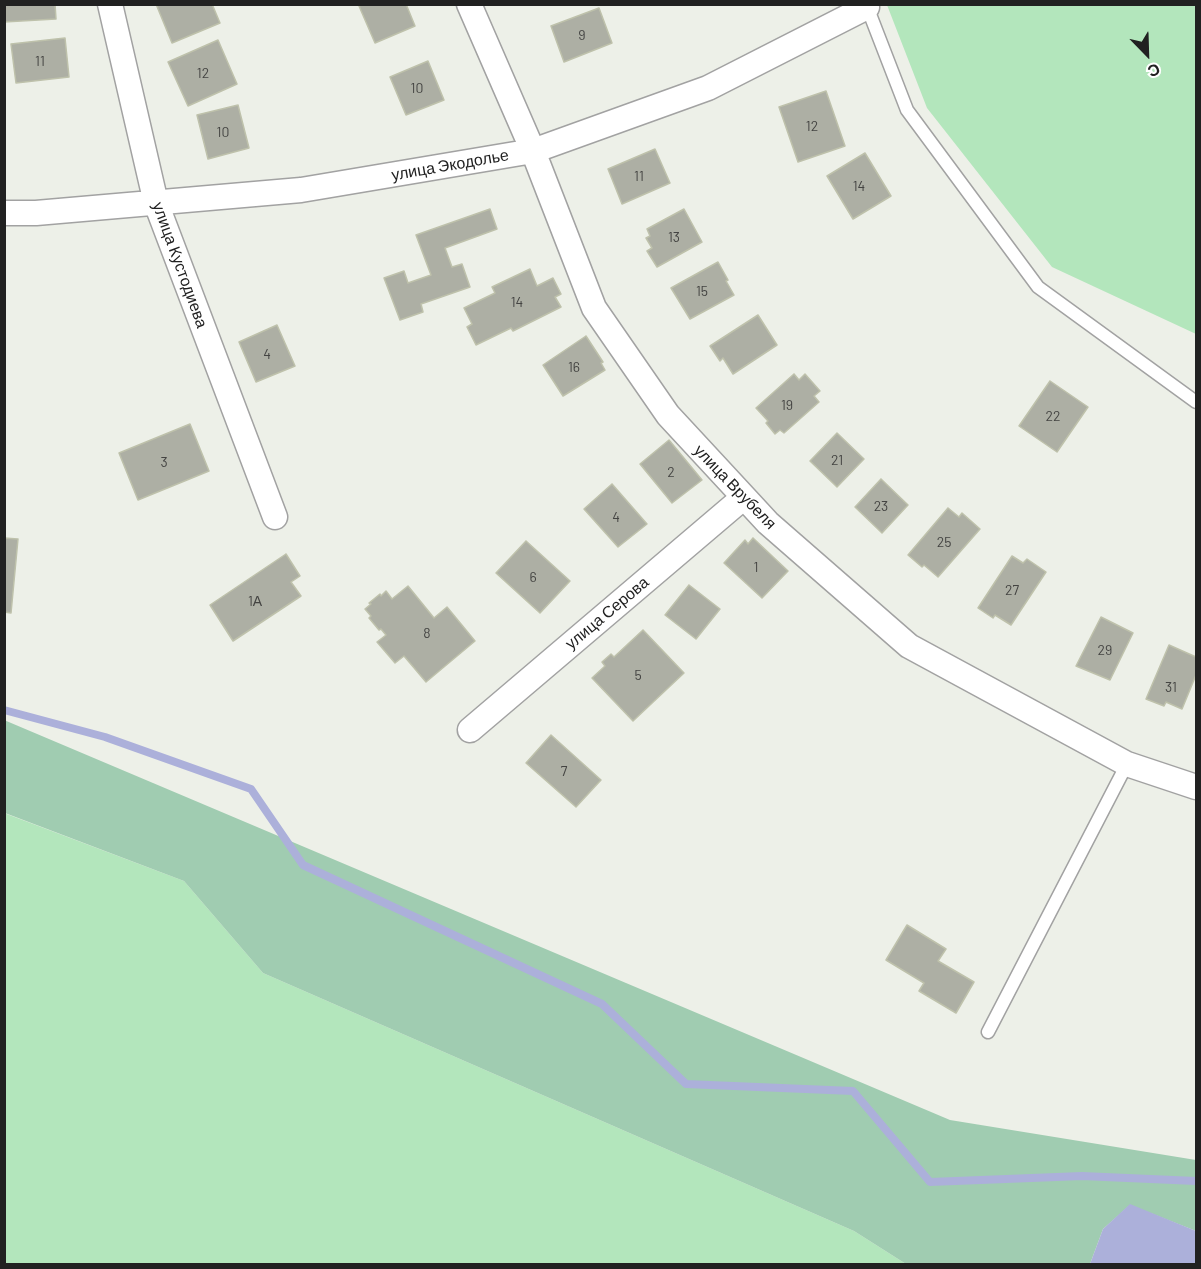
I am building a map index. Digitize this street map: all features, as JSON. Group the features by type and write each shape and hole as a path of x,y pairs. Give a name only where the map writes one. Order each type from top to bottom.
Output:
{"street":[{"name":"улица Кустодиева","path":"110,4 156,203 275,517"},
{"name":"улица Врубеля","path":"469,4 533,151 594,308 668,415 768,523 909,646 1127,764 1197,787"},
{"name":"улица Экодолье","path":"4,213 36,213 301,190 533,151 708,88 867,6"},
{"name":"улица Серова","path":"470,730 744,497"}],"lane":[{"path":"867,6 907,110 1038,286 1197,402"},
{"path":"988,1032 1127,764"}],"green space":[{"path":"887,5 1196,5 1196,334 1052,267 927,108"},
{"path":"4,720 950,1120 1196,1160 1196,1231 1130,1205 1103,1229 1090,1264 906,1264 854,1231 263,973 184,881 5,813"},
{"path":"4,813 184,881 263,973 854,1231 906,1264 5,1264"}],"water":[{"path":"1130,1204 1196,1231 1196,1264 1090,1264 1103,1229"}],"building":[{"path":"4,4 55,4 56,19 4,22"},
{"path":"156,4 212,4 220,23 172,43"},
{"path":"363,4 406,4 415,26 375,43 359,6"},
{"path":"599,8 612,43 564,62 551,26"},
{"path":"65,38 69,77 16,83 11,44"},
{"path":"218,40 237,84 188,106 168,62"},
{"path":"428,61 444,100 406,115 390,77"},
{"path":"826,91 845,146 798,162 779,107"},
{"path":"238,105 249,148 208,159 197,115"},
{"path":"655,149 670,183 622,204 608,169"},
{"path":"865,153 891,196 853,219 827,176"},
{"path":"490,209 497,229 445,248 452,267 462,264 470,287 421,304 423,312 400,320 384,278 404,271 408,283 431,275 416,235"},
{"path":"684,209 702,242 657,267 647,251 652,248 646,238 650,236 647,229"},
{"path":"718,262 734,295 690,319 671,288"},
{"path":"530,269 537,286 553,278 561,294 555,297 561,307 513,331 511,328 476,345 467,327 472,324 464,308 495,293 492,287"},
{"path":"758,315 777,345 733,374 723,358 720,361 710,346"},
{"path":"277,325 295,366 256,382 239,342"},
{"path":"586,336 603,362 601,363 605,370 563,396 543,365"},
{"path":"794,374 799,380 805,374 820,391 814,396 819,402 784,433 780,430 775,434 766,423 768,421 756,408"},
{"path":"1050,381 1088,407 1057,452 1019,426"},
{"path":"190,424 209,471 138,500 119,453"},
{"path":"837,433 864,459 837,487 810,461"},
{"path":"669,440 702,480 672,503 640,464"},
{"path":"881,479 908,505 882,533 855,507"},
{"path":"612,484 647,524 618,547 584,509"},
{"path":"948,508 959,517 962,513 980,529 938,577 908,555"},
{"path":"4,538 18,539 11,613 4,612"},
{"path":"753,538 788,571 762,598 724,563 745,540 748,544"},
{"path":"526,541 570,581 540,613 496,573"},
{"path":"286,554 300,576 291,582 301,596 233,641 210,605"},
{"path":"1012,556 1023,563 1027,559 1046,572 1011,625 995,615 993,618 978,608"},
{"path":"689,585 720,609 696,639 665,615"},
{"path":"408,586 434,618 447,607 475,641 426,682 404,656 395,663 377,642 386,635 369,618 371,616 365,609 380,594 381,596 386,591 392,599"},
{"path":"1101,617 1133,633 1110,680 1076,666"},
{"path":"643,630 684,673 633,721 592,678 605,666 602,662 611,654 614,657"},
{"path":"1169,645 1196,657 1196,675 1182,709 1166,702 1164,706 1146,699"},
{"path":"551,735 601,780 576,807 526,763"},
{"path":"907,925 946,949 938,961 974,982 956,1013 919,991 924,983 886,960"}],"waterway":[{"path":"4,710 105,737 251,789 303,865 602,1004 686,1084 853,1091 930,1182 1082,1176 1196,1181"}]}
